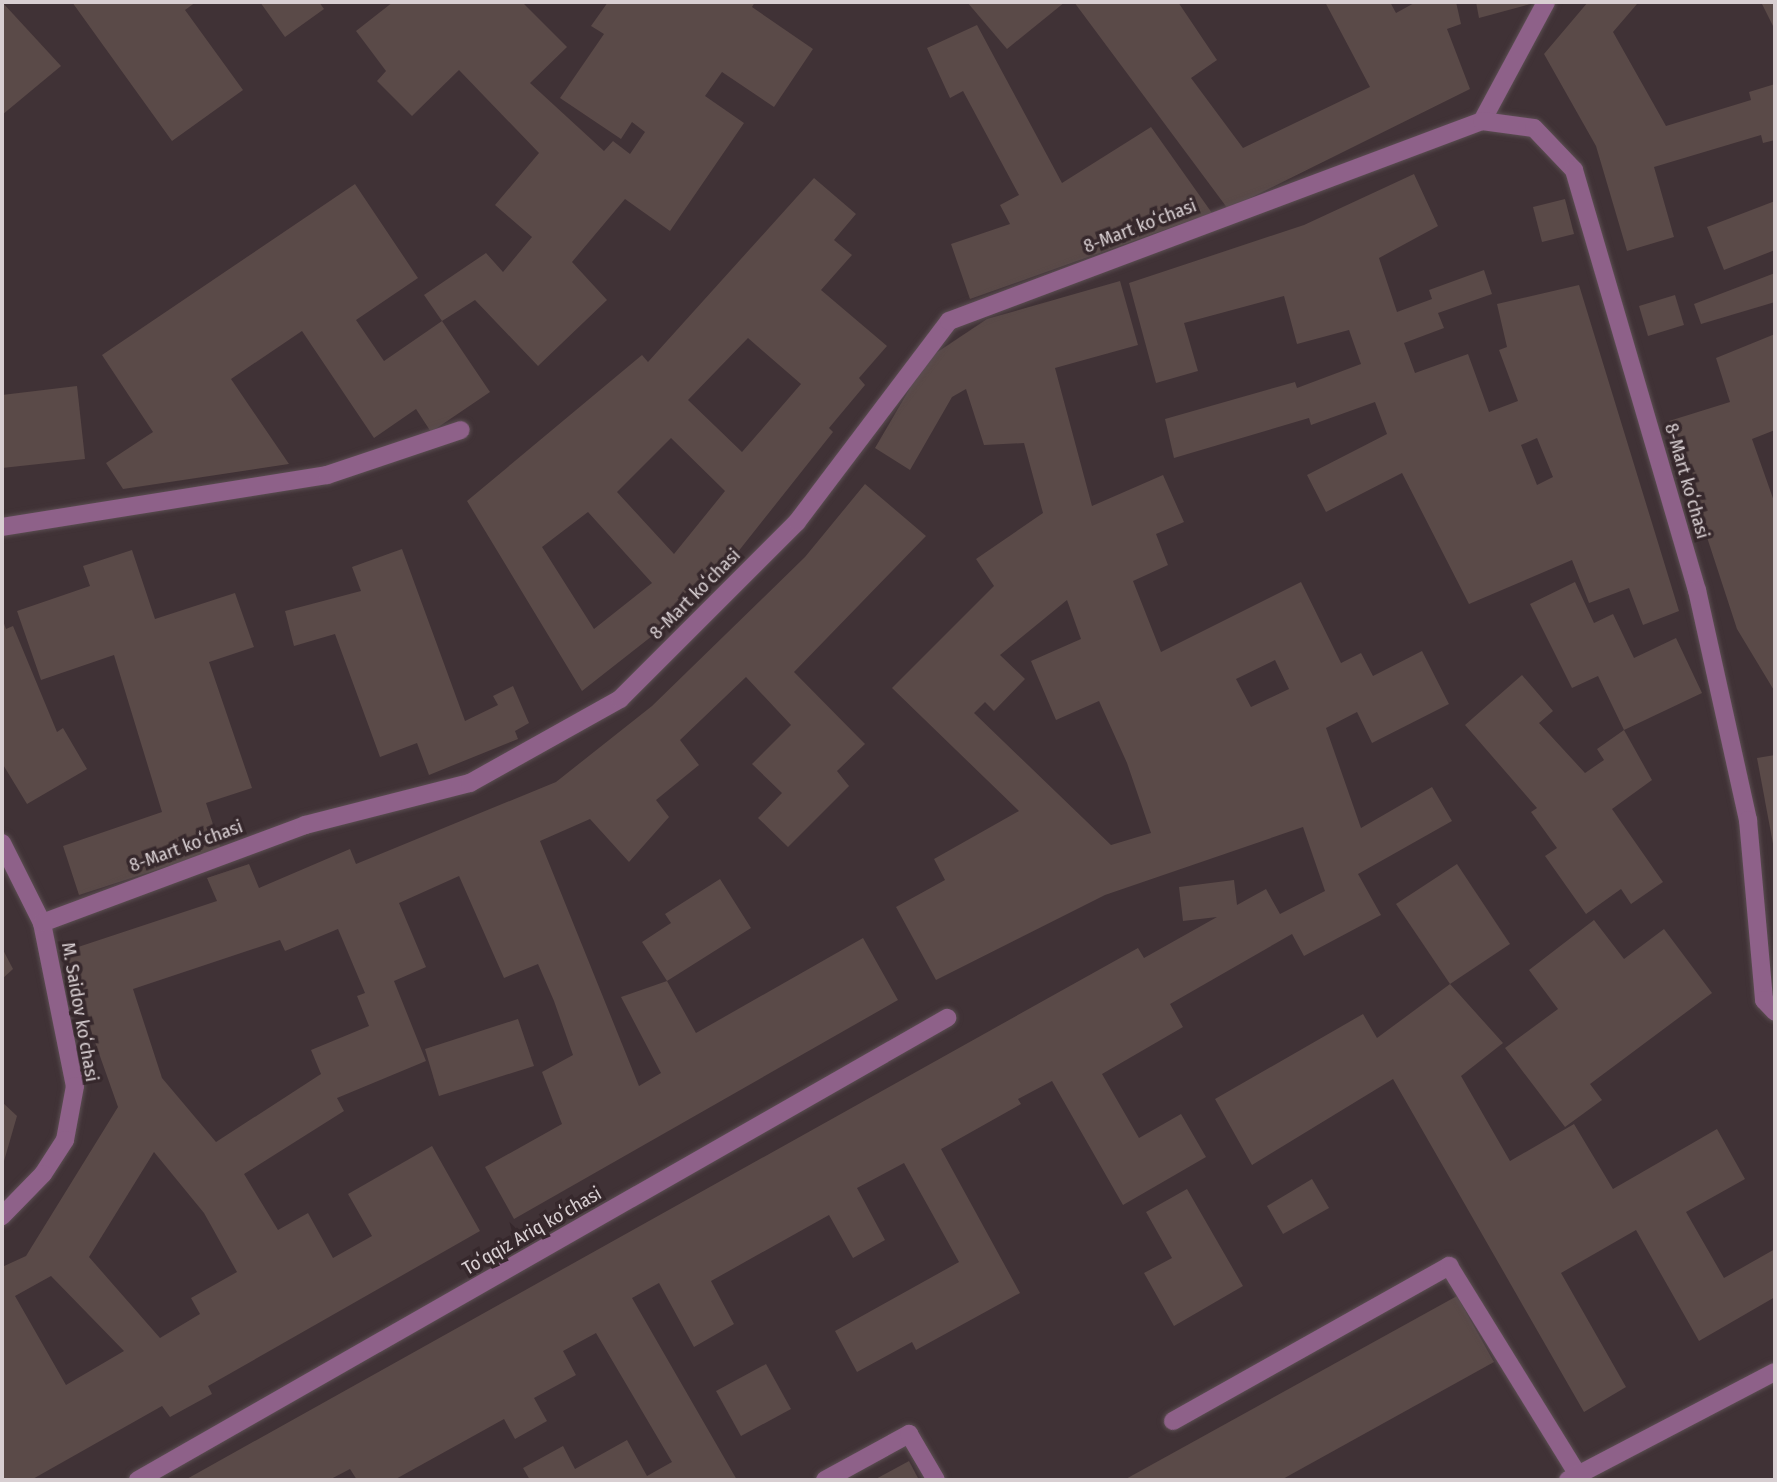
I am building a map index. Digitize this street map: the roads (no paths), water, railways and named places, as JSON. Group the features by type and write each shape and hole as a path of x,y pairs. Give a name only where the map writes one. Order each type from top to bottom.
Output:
{"street":[{"path":"1482,121 1546,2"},
{"name":"8-Mart koʻchasi","path":"42,923 305,825 470,783 620,699 797,523 949,321 1482,121 1534,128 1574,170 1697,590 1748,820 1764,1000 1775,1012"},
{"path":"2,527 327,475 461,430"},
{"name":"M. Saidov koʻchasi","path":"2,844 42,923 75,1086 65,1140 43,1174 2,1216"},
{"name":"Toʻqqiz Ariq koʻchasi","path":"138,1480 947,1018"},
{"path":"1173,1421 1449,1266 1573,1478 1775,1371"},
{"path":"825,1480 909,1434 936,1480"}]}
